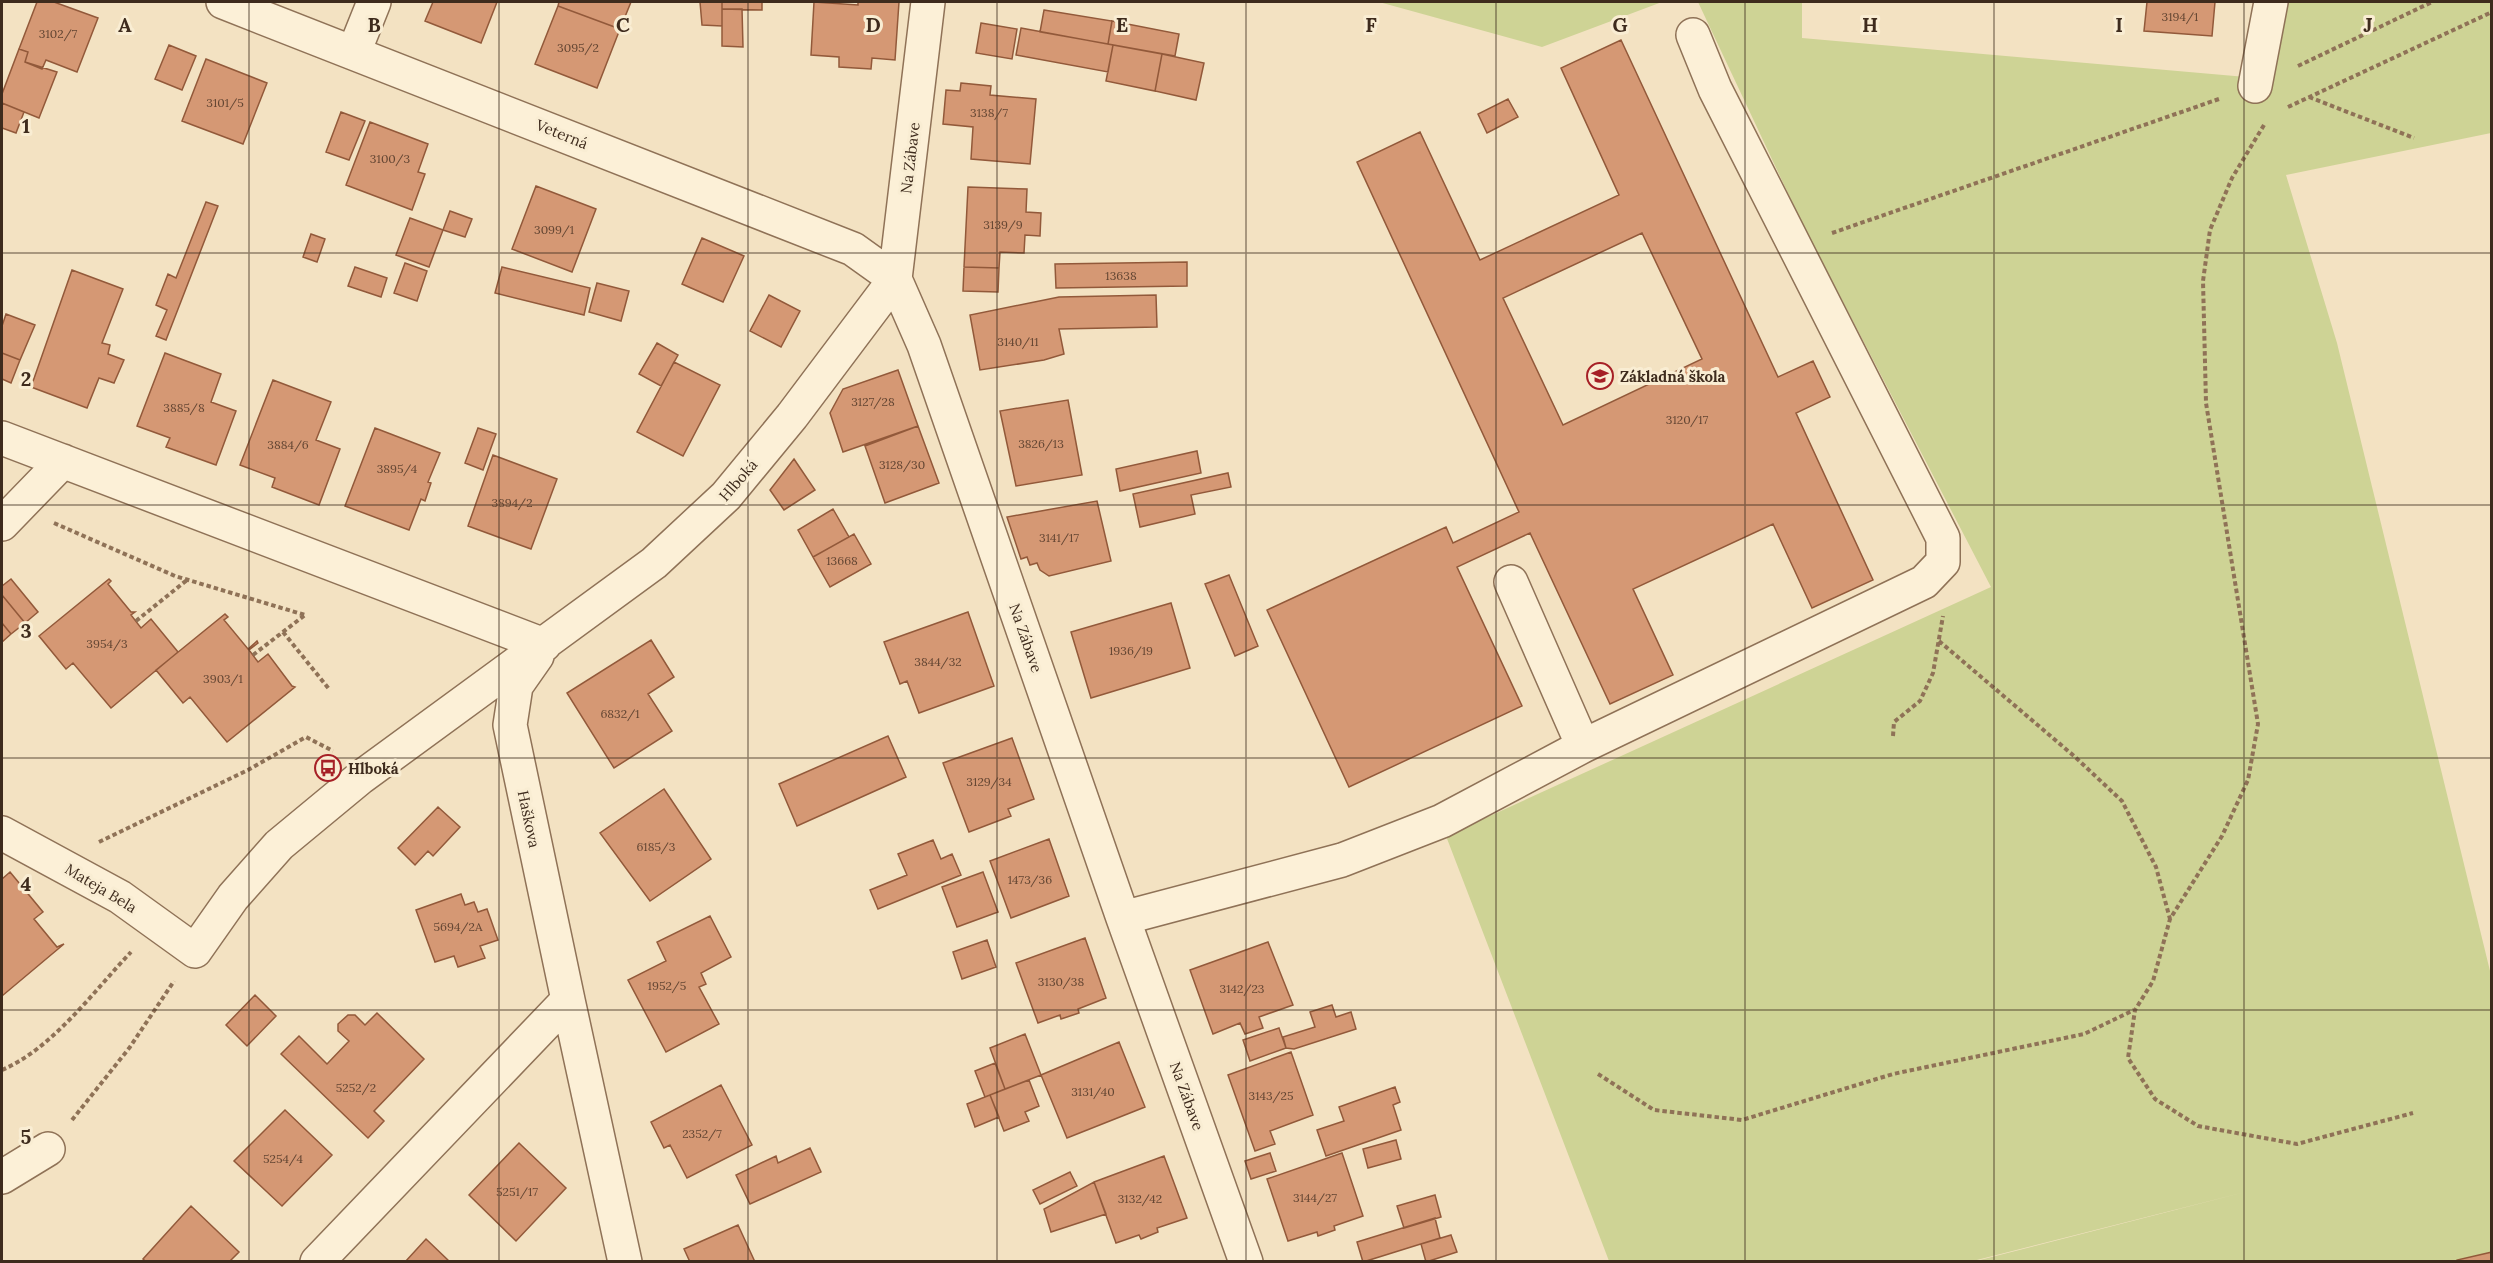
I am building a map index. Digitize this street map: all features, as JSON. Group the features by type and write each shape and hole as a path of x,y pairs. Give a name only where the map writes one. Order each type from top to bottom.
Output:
{"street":[{"name":"Veterná","path":"223,2 852,249 895,279"},
{"path":"354,52 374,2"},
{"name":"Na Zábave","path":"928,2 895,279 924,345 1123,918 1246,1262"},
{"path":"2255,86 2271,2"},
{"path":"1123,918 1342,860 1442,821 1583,746 1924,582 1942,562 1943,538 1714,89 1694,34"},
{"name":"Hlboká","path":"195,951 233,897 279,845 371,770 654,563 726,496 792,416 895,279"},
{"path":"2,438 544,645"},
{"path":"9,515 63,461"},
{"path":"1511,582 1583,746"},
{"name":"Haškova","path":"544,645 516,686 510,725 625,1262"},
{"name":"Mateja Bela","path":"2,833 120,897 195,951"},
{"path":"317,1262 568,1000"},
{"path":"2,1177 48,1149"}],"path":[{"path":"1844,229 2255,86 2432,2"},
{"path":"2283,109 2492,12"},
{"path":"2308,97 2414,138"},
{"path":"2270,118 2259,130 2232,178 2210,230 2203,281 2206,402 2258,724 2248,780 2222,836 2170,919 2153,981 2135,1010 2128,1058 2155,1099 2198,1126 2297,1144 2413,1113"},
{"path":"9,515 188,579 305,615 253,656"},
{"path":"1893,736 1894,722 1920,701 1933,673 1947,592 1942,562"},
{"path":"136,621 188,579"},
{"path":"283,632 328,689"},
{"path":"1939,641 2074,756 2122,801 2156,867 2170,919"},
{"path":"46,855 101,841 248,770 306,737 371,770"},
{"path":"2,1070 15,1065 55,1032 157,924"},
{"path":"48,1149 130,1047 195,951"},
{"path":"1598,1074 1654,1110 1742,1120 1893,1074 2084,1034 2135,1010"}],"green space":[{"path":"1379,2 1662,2 1542,47"},
{"path":"1698,2 1802,2 1802,38 2246,77 2287,2 2491,2 2491,133 2286,175 2337,343 2491,975 2491,1252 2457,1260 1976,1261 2249,1191 1973,1261 1609,1261 1446,836 1991,587 1802,223"}],"building":[{"path":"37,2 54,2 98,18 77,72 46,60 42,69 25,62 28,52 19,49"},
{"path":"433,2 497,2 481,43 425,21"},
{"path":"559,2 631,2 620,29 558,6"},
{"path":"700,2 722,2 722,26 702,25"},
{"path":"722,2 762,2 762,10 722,9"},
{"path":"814,2 858,5 858,2 899,2 895,60 872,58 871,69 839,67 839,57 811,55"},
{"path":"2147,2 2215,2 2212,36 2144,31"},
{"path":"558,6 620,29 597,88 535,64"},
{"path":"722,9 742,9 743,47 722,46"},
{"path":"1044,10 1112,21 1108,44 1040,32"},
{"path":"1112,21 1179,34 1175,56 1108,44"},
{"path":"981,23 1017,29 1012,59 976,53"},
{"path":"1021,28 1113,45 1108,72 1016,55"},
{"path":"1621,40 1778,377 1813,361 1830,397 1796,413 1873,580 1812,608 1773,524 1633,589 1673,675 1610,704 1530,533 1457,567 1522,706 1349,787 1267,610 1446,527 1453,543 1519,512 1357,162 1420,132 1480,260 1619,195 1561,68","holes":["1642,233 1702,359 1563,425 1503,298"]},
{"path":"169,45 196,56 182,90 155,79"},
{"path":"1113,45 1162,54 1155,91 1106,81"},
{"path":"19,49 28,52 25,62 57,72 39,118 2,103 2,94"},
{"path":"1162,54 1204,63 1196,100 1155,91"},
{"path":"206,59 267,83 243,144 182,121"},
{"path":"961,83 991,86 990,95 1036,99 1030,164 971,159 973,127 943,124 946,90 960,91"},
{"path":"1508,99 1518,117 1487,133 1478,114"},
{"path":"2,103 24,112 16,133 2,128"},
{"path":"341,112 365,121 349,160 326,152"},
{"path":"370,122 428,144 418,172 425,174 412,210 346,185"},
{"path":"536,186 596,209 572,272 512,249"},
{"path":"968,187 1027,189 1026,212 1041,213 1040,236 1025,235 1024,253 1000,252 999,268 964,267"},
{"path":"206,202 218,206 166,340 156,336 167,310 156,305 168,274 176,278"},
{"path":"450,211 472,219 465,237 443,230"},
{"path":"410,218 443,230 429,267 396,255"},
{"path":"311,234 325,239 317,262 303,257"},
{"path":"702,238 744,256 723,302 682,284"},
{"path":"1187,262 1187,286 1056,288 1055,264"},
{"path":"405,263 427,271 417,301 394,293"},
{"path":"355,267 387,278 381,297 348,286"},
{"path":"502,267 590,288 584,315 495,293"},
{"path":"964,267 999,268 998,292 963,291"},
{"path":"72,270 123,289 102,343 110,345 108,354 124,360 114,383 99,378 87,408 31,387"},
{"path":"597,283 629,291 621,321 589,312"},
{"path":"769,295 800,311 781,347 750,331"},
{"path":"1156,295 1157,327 1059,329 1064,354 1044,360 980,370 970,315 1059,297"},
{"path":"6,314 35,325 20,360 2,353 2,326"},
{"path":"657,343 678,355 661,386 639,374"},
{"path":"2,353 20,360 11,383 2,379"},
{"path":"165,353 221,374 211,402 236,411 216,465 166,447 170,438 137,426"},
{"path":"674,362 720,385 683,456 637,432"},
{"path":"898,370 918,426 843,452 830,413 843,389"},
{"path":"273,380 331,402 316,440 340,449 319,505 272,487 275,478 240,465"},
{"path":"1068,400 1082,475 1016,486 1000,411"},
{"path":"918,426 939,483 885,503 865,446"},
{"path":"375,428 440,453 428,482 431,483 425,501 421,499 409,530 345,506"},
{"path":"478,428 496,434 483,470 465,463"},
{"path":"1197,451 1201,473 1120,491 1116,469"},
{"path":"493,455 557,479 531,549 468,526"},
{"path":"794,459 815,490 784,510 770,490"},
{"path":"1228,473 1231,487 1191,495 1195,514 1140,527 1133,494"},
{"path":"1097,501 1111,561 1049,576 1040,570 1037,563 1030,565 1027,557 1021,559 1007,517"},
{"path":"833,509 849,537 813,557 798,530"},
{"path":"854,534 871,564 830,587 813,557"},
{"path":"1229,575 1258,646 1235,656 1205,584"},
{"path":"11,579 38,612 25,623 2,595 2,586"},
{"path":"109,579 111,581 108,584 131,612 135,612 131,615 141,628 151,619 178,652 111,708 73,663 66,669 39,636"},
{"path":"2,595 25,623 11,634 2,623"},
{"path":"1171,603 1190,668 1091,698 1071,632"},
{"path":"968,612 994,686 919,713 907,681 900,684 884,642"},
{"path":"225,614 228,617 224,620 248,649 257,641 258,643 249,650 258,662 268,654 295,687 227,742 190,697 183,703 156,670"},
{"path":"2,623 11,634 2,642"},
{"path":"651,640 674,677 648,694 672,731 614,768 567,693"},
{"path":"888,736 906,777 797,826 779,784"},
{"path":"1012,738 1034,799 1008,809 1011,816 969,832 943,763"},
{"path":"664,789 711,859 650,901 600,833"},
{"path":"438,807 460,827 433,856 428,851 415,865 398,848"},
{"path":"1049,839 1069,896 1011,918 990,861"},
{"path":"933,840 941,859 952,854 961,875 878,909 870,890 907,875 898,854"},
{"path":"10,872 43,912 34,919 57,947 64,944 2,996 2,879"},
{"path":"983,872 998,912 957,927 942,887"},
{"path":"461,894 465,905 474,902 478,912 487,909 498,940 480,946 485,958 458,967 454,956 435,962 416,910"},
{"path":"710,916 731,957 701,973 706,984 699,987 719,1024 666,1052 628,980 666,961 657,942"},
{"path":"1085,938 1106,998 1078,1009 1079,1013 1061,1019 1060,1015 1038,1023 1016,963"},
{"path":"987,940 996,967 962,979 953,952"},
{"path":"1268,942 1293,1005 1259,1017 1263,1028 1245,1034 1240,1023 1213,1034 1190,970"},
{"path":"255,995 276,1016 247,1046 226,1025"},
{"path":"1332,1005 1336,1017 1351,1012 1356,1029 1294,1049 1286,1048 1283,1037 1315,1027 1310,1012"},
{"path":"377,1013 424,1059 374,1111 384,1121 368,1138 281,1054 299,1036 327,1064 349,1041 338,1031 338,1024 348,1015 355,1015 365,1025"},
{"path":"1279,1028 1286,1048 1250,1061 1243,1040"},
{"path":"1025,1034 1041,1075 1005,1089 990,1048"},
{"path":"1119,1042 1145,1107 1067,1138 1041,1075"},
{"path":"1291,1052 1313,1115 1270,1131 1275,1144 1255,1151 1228,1075"},
{"path":"995,1063 1005,1089 985,1097 975,1071"},
{"path":"1029,1080 1039,1106 1025,1112 1029,1121 1004,1131 990,1095"},
{"path":"721,1085 752,1145 687,1178 670,1145 664,1148 651,1122"},
{"path":"1395,1087 1400,1102 1393,1105 1401,1130 1326,1156 1317,1130 1344,1121 1339,1107"},
{"path":"990,1095 999,1117 975,1127 967,1104"},
{"path":"285,1110 332,1155 282,1206 234,1161"},
{"path":"1396,1140 1401,1159 1368,1168 1363,1149"},
{"path":"519,1143 566,1188 516,1241 469,1195"},
{"path":"810,1148 821,1172 750,1204 736,1175 776,1156 778,1163"},
{"path":"1270,1153 1276,1171 1251,1179 1245,1161"},
{"path":"1342,1153 1363,1216 1334,1226 1335,1230 1318,1236 1317,1232 1288,1241 1267,1179"},
{"path":"1164,1156 1187,1218 1157,1228 1158,1232 1141,1239 1139,1235 1116,1243 1094,1182"},
{"path":"1070,1172 1077,1186 1040,1204 1033,1190"},
{"path":"1094,1182 1106,1214 1051,1232 1044,1209"},
{"path":"1435,1195 1441,1217 1404,1228 1397,1206"},
{"path":"191,1206 239,1252 229,1262 146,1262 143,1259"},
{"path":"1435,1218 1440,1238 1363,1262 1357,1242"},
{"path":"738,1225 755,1262 690,1262 684,1249"},
{"path":"1451,1235 1457,1252 1426,1262 1421,1244"},
{"path":"426,1239 450,1262 405,1262"},
{"path":"2492,1252 2492,1262 2457,1262 2457,1260"}],"place":[{"name":"Základná škola","path":"1600,376"},
{"name":"Hlboká","path":"328,768"}]}
